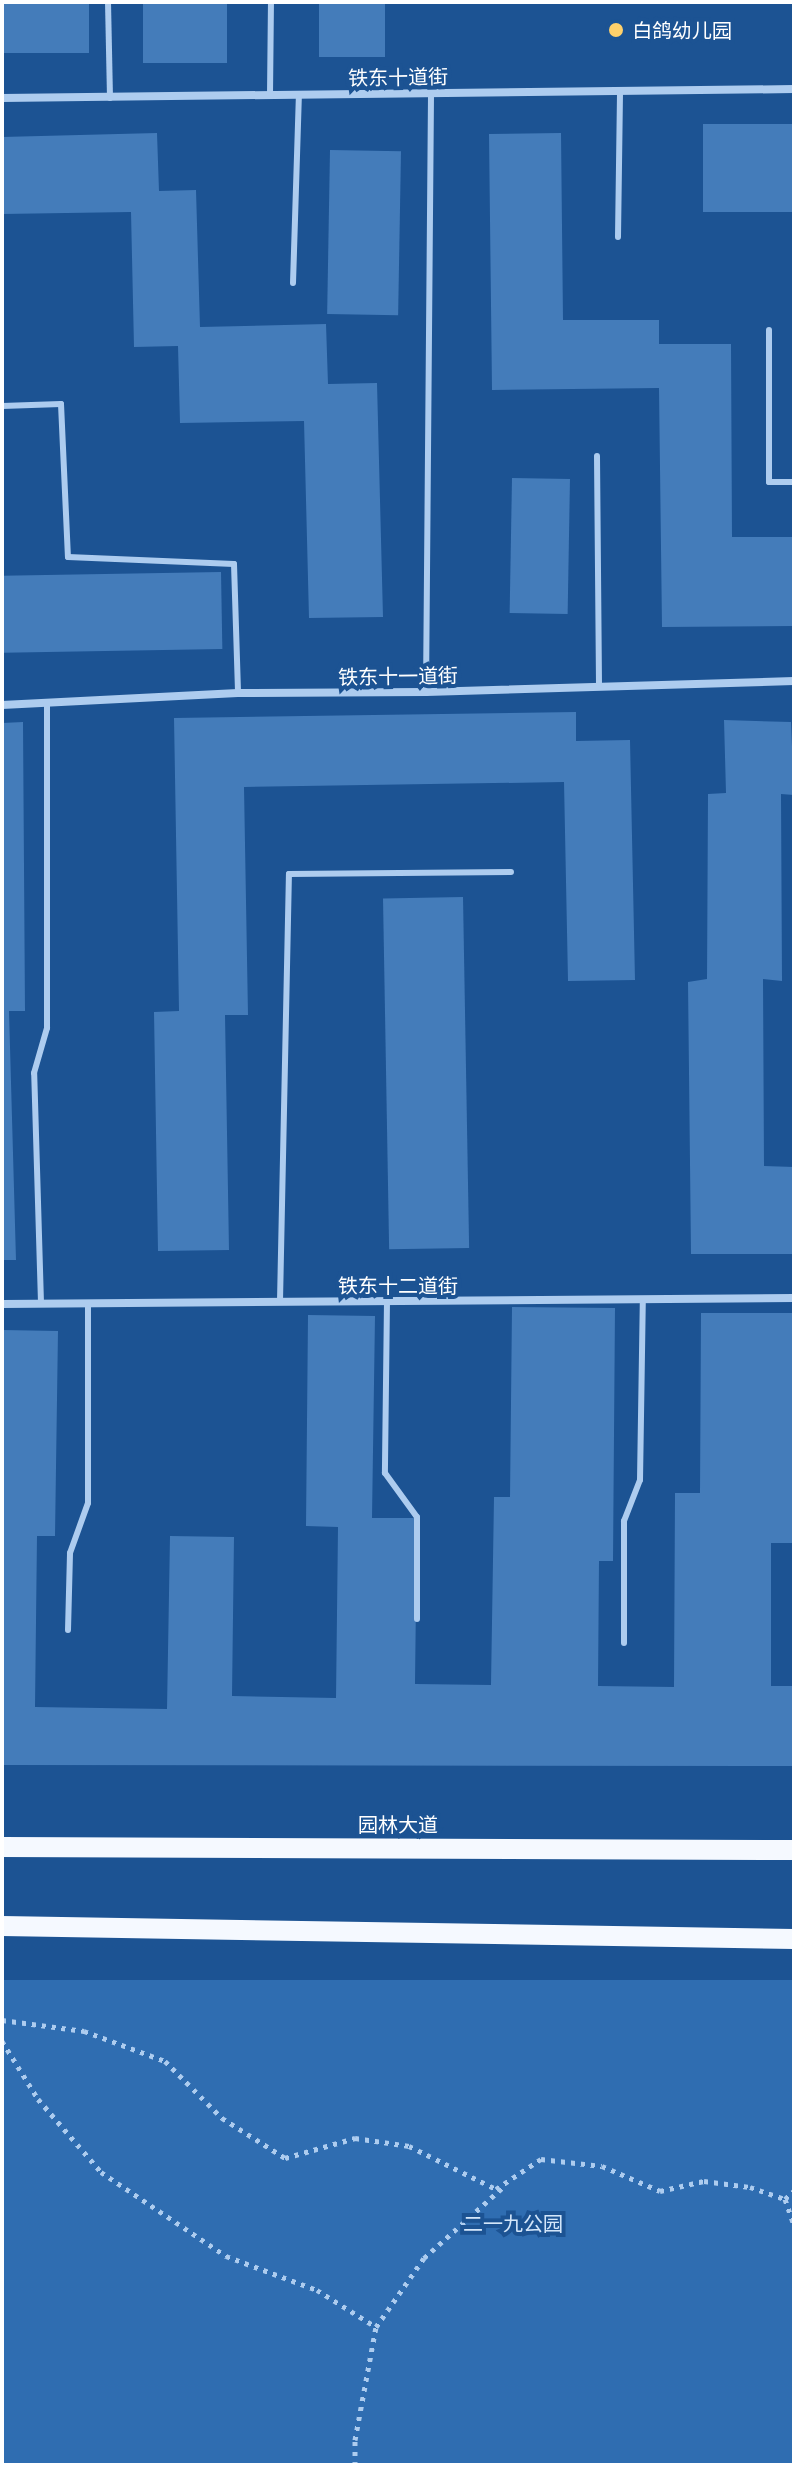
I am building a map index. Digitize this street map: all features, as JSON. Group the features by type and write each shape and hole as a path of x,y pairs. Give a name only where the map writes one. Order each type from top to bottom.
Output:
{"main road":[{"name":"园林大道","path":"2,1847 794,1850"},
{"path":"2,1926 794,1939"}],"street":[{"name":"铁东十道街","path":"2,98 794,89"},
{"name":"铁东十一道街","path":"2,705 238,693 426,692 794,681"},
{"name":"铁东十二道街","path":"2,1304 794,1298"}],"lane":[{"path":"108,2 110,98"},
{"path":"270,95 271,2"},
{"path":"618,237 620,91"},
{"path":"426,692 431,93"},
{"path":"293,283 299,95"},
{"path":"769,330 769,482 794,482"},
{"path":"2,406 61,404 68,557 234,564 238,693"},
{"path":"597,456 599,687"},
{"path":"41,1303 34,1073 47,1028 47,704"},
{"path":"280,1301 289,874 511,872"},
{"path":"624,1643 624,1521 640,1480 643,1299"},
{"path":"387,1301 385,1473 417,1517 417,1619"},
{"path":"68,1630 70,1553 88,1503 88,1303"}],"path":[{"path":"2,2020 84,2031 165,2061 222,2118 285,2158 355,2138 409,2146 496,2189 541,2159 602,2166 660,2191 704,2181 750,2187 785,2199"},
{"path":"2,2041 38,2099 101,2172 226,2256 317,2290 376,2327"},
{"path":"355,2465 355,2440 376,2327 424,2258 514,2177"},
{"path":"785,2199 794,2191"},
{"path":"785,2199 794,2225"}],"green space":[{"name":"二一九公园","path":"2,1980 794,1980 794,2465 2,2465"}],"building":[{"path":"2,2 89,2 89,53 2,53"},
{"path":"143,2 227,2 227,63 143,63"},
{"path":"319,2 385,2 385,57 319,57"},
{"path":"703,124 794,124 794,212 703,212"},
{"path":"157,133 159,191 196,190 200,327 326,324 328,384 377,383 383,617 309,618 304,421 180,423 178,346 134,347 131,212 2,214 2,137"},
{"path":"561,133 563,320 659,320 659,344 731,344 732,537 794,537 794,626 662,627 659,388 492,390 489,134"},
{"path":"330,150 401,151 398,315 327,314"},
{"path":"512,478 570,479 568,614 510,613"},
{"path":"221,572 222,649 3,653 2,576"},
{"path":"576,712 576,741 630,740 635,980 568,981 564,782 244,787 248,1015 225,1015 229,1250 158,1251 154,1012 179,1011 174,718"},
{"path":"724,720 791,722 794,795 781,794 782,981 763,979 764,1166 794,1167 794,1254 691,1254 688,982 707,979 708,794 726,793"},
{"path":"23,722 25,1011 9,1011 16,1260 2,1260 2,723"},
{"path":"463,897 469,1248 389,1249 383,898"},
{"path":"512,1307 615,1308 613,1561 599,1561 598,1686 674,1687 675,1493 700,1493 701,1313 794,1313 794,1543 771,1543 771,1686 794,1686 794,1766 2,1765 2,1330 58,1331 55,1536 37,1536 35,1707 167,1709 170,1536 234,1537 232,1696 336,1698 338,1527 306,1526 308,1315 375,1316 372,1518 417,1518 415,1684 491,1685 494,1497 510,1497"}],"place":[{"name":"白鸽幼儿园","path":"616,30"}]}
